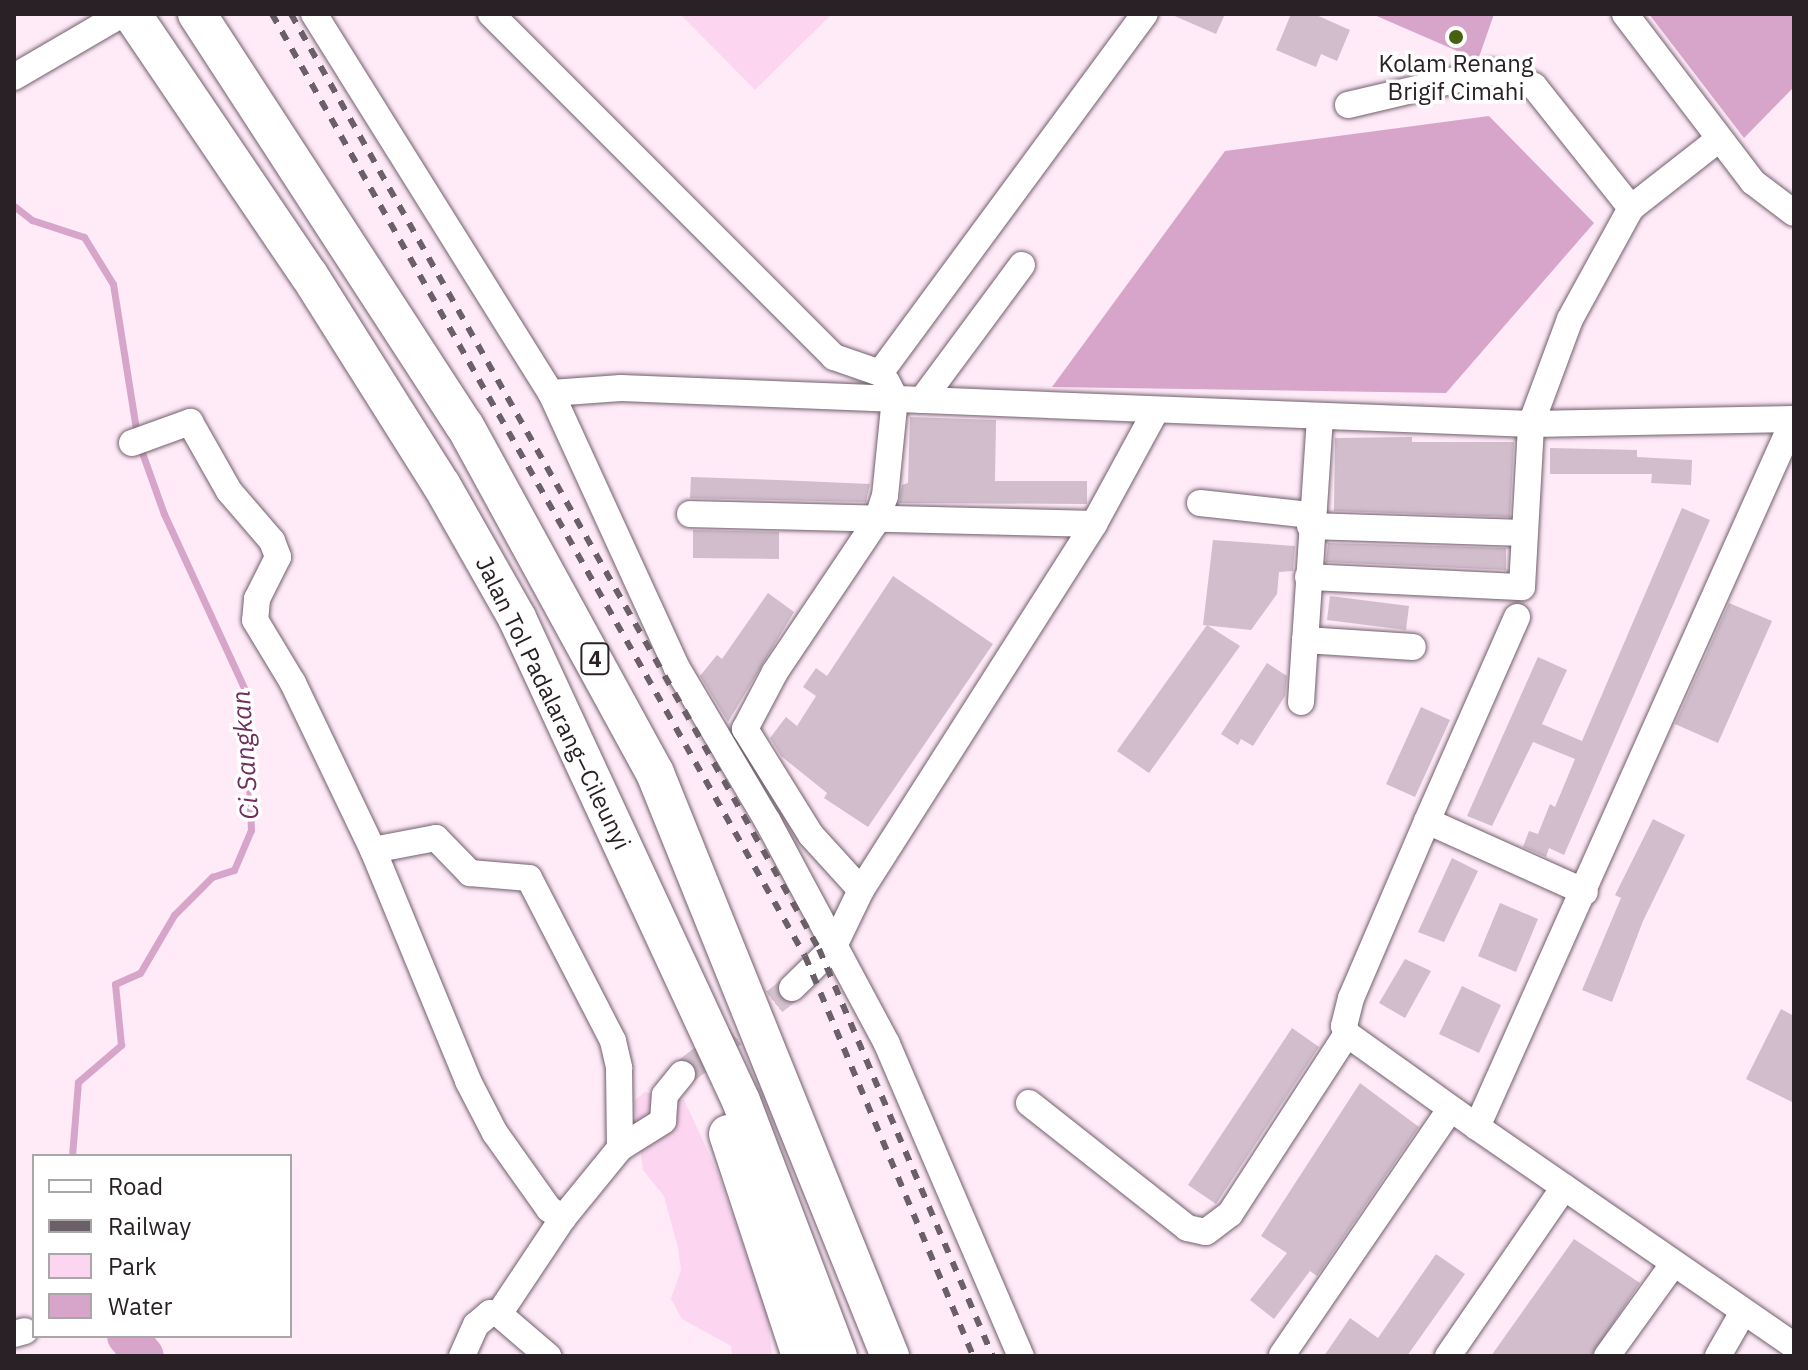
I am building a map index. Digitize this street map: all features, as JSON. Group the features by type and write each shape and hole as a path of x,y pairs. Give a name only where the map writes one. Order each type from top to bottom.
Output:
{"highway":[{"name":"4","path":"197,14 465,426 655,773 890,1356"},
{"name":"Jalan Tol Padalarang–Cileunyi","path":"125,15 309,275 442,486 517,618 741,1101 838,1356"},
{"path":"663,937 801,1356"}],"street":[{"path":"314,14 551,393 677,668 767,820 887,1044 1021,1356"},
{"path":"491,14 834,357 880,373 895,398 885,496 877,520 775,672 745,729 811,835 861,890"},
{"path":"880,373 1145,14"},
{"path":"1625,14 1753,182 1794,213"},
{"path":"14,77 125,15"},
{"path":"1348,105 1489,72 1512,75 1534,86 1631,208"},
{"path":"1308,577 1522,587 1531,424 1570,319 1631,208 1719,139"},
{"path":"922,400 1022,265"},
{"path":"551,393 621,388 1155,412 1531,424 1794,419 1585,892 1477,1127"},
{"path":"792,988 833,948 861,890 1094,524 1155,412"},
{"path":"1301,702 1320,417"},
{"path":"138,441 190,422 229,491 272,541 278,557 257,599 255,620 293,683 373,850 468,1081 495,1133 549,1209 563,1218"},
{"path":"1200,503 1311,521 1524,533"},
{"path":"690,514 1094,524"},
{"path":"1029,1103 1187,1228 1206,1232 1230,1214 1347,1034 1344,1017 1351,998 1517,617"},
{"path":"1305,640 1413,647"},
{"path":"1427,821 1585,892"},
{"path":"373,850 436,838 470,873 529,878 610,1032 619,1068 620,1148"},
{"path":"1347,1034 1672,1266 1794,1346"},
{"path":"462,1356 483,1317 499,1314 563,1218 620,1148 663,1121 665,1095 682,1074"},
{"path":"1282,1355 1450,1110"},
{"path":"1448,1356 1564,1187"},
{"path":"1607,1356 1672,1266"},
{"path":"499,1314 548,1356"},
{"path":"1718,1356 1742,1314"}],"green space":[{"path":"680,14 832,14 755,90"},
{"path":"645,1092 684,1100 717,1171 768,1317 772,1356 732,1356 731,1346 682,1319 671,1299 681,1270 664,1196 643,1170 634,1101"}],"water":[{"name":"Kolam Renang Brigif Cimahi","path":"1372,14 1494,14 1478,60"},
{"path":"1649,14 1794,14 1794,87 1744,138"},
{"path":"1489,116 1594,223 1446,393 1052,387 1225,151"}],"building":[{"path":"1170,14 1225,14 1216,34"},
{"path":"1291,14 1314,14 1350,30 1337,61 1321,54 1316,67 1276,50"},
{"path":"910,417 996,420 995,481 1087,481 1087,504 899,503 902,485 908,483"},
{"path":"1412,437 1412,442 1514,442 1510,517 1334,511 1335,438"},
{"path":"1550,448 1637,450 1637,457 1692,460 1691,485 1651,483 1652,474 1550,474"},
{"path":"691,477 870,484 866,502 690,498"},
{"path":"1682,508 1710,520 1564,855 1549,848 1546,857 1523,847 1529,831 1538,834 1550,804 1555,807 1575,759 1533,742 1492,826 1467,816 1538,657 1567,670 1542,724 1582,741"},
{"path":"693,530 779,532 779,559 693,558"},
{"path":"1213,540 1295,546 1293,571 1279,572 1277,594 1251,630 1203,625"},
{"path":"1328,543 1506,548 1506,570 1326,562"},
{"path":"893,576 993,644 868,827 824,798 827,793 781,756 770,738 786,717 797,726 816,696 803,687 816,668 827,676"},
{"path":"768,593 794,612 728,722 700,676 717,655 722,659"},
{"path":"1330,596 1409,606 1406,630 1327,620"},
{"path":"1729,603 1772,621 1718,743 1675,724"},
{"path":"1207,625 1240,646 1149,773 1117,751"},
{"path":"1267,663 1287,676 1285,696 1253,746 1241,739 1238,745 1221,734"},
{"path":"1421,707 1450,720 1415,797 1386,784"},
{"path":"1653,819 1685,835 1643,921 1612,1002 1582,990 1621,898 1615,895"},
{"path":"1452,858 1478,871 1444,942 1418,932"},
{"path":"1500,903 1538,919 1516,972 1478,956"},
{"path":"1405,959 1431,971 1405,1018 1379,1003"},
{"path":"1462,986 1501,1005 1479,1053 1439,1034"},
{"path":"1781,1009 1794,1016 1794,1103 1746,1079"},
{"path":"1292,1028 1319,1047 1216,1204 1188,1185"},
{"path":"1360,1083 1419,1127 1317,1276 1310,1271 1274,1319 1250,1300 1287,1253 1261,1236"},
{"path":"1574,1239 1640,1283 1591,1356 1491,1356"},
{"path":"1436,1254 1465,1274 1407,1356 1324,1356 1350,1318 1378,1338"}],"waterway":[{"name":"Ci Sangkan","path":"14,206 32,220 84,237 113,284 137,435"},
{"name":"Ci Sangkan","path":"72,1154 78,1082 121,1045 115,984 140,973 174,915 212,877 234,870 251,830 245,690 164,514 140,447"},
{"name":"Ci Sangkan","path":"129,1338 144,1356"}],"tunnel":[{"path":"682,1074 792,988"}],"railway":[{"path":"272,14 805,956 973,1356"},
{"path":"291,14 819,949 993,1356"}],"place":[{"name":"Kolam Renang Brigif Cimahi","path":"1456,37"}]}
